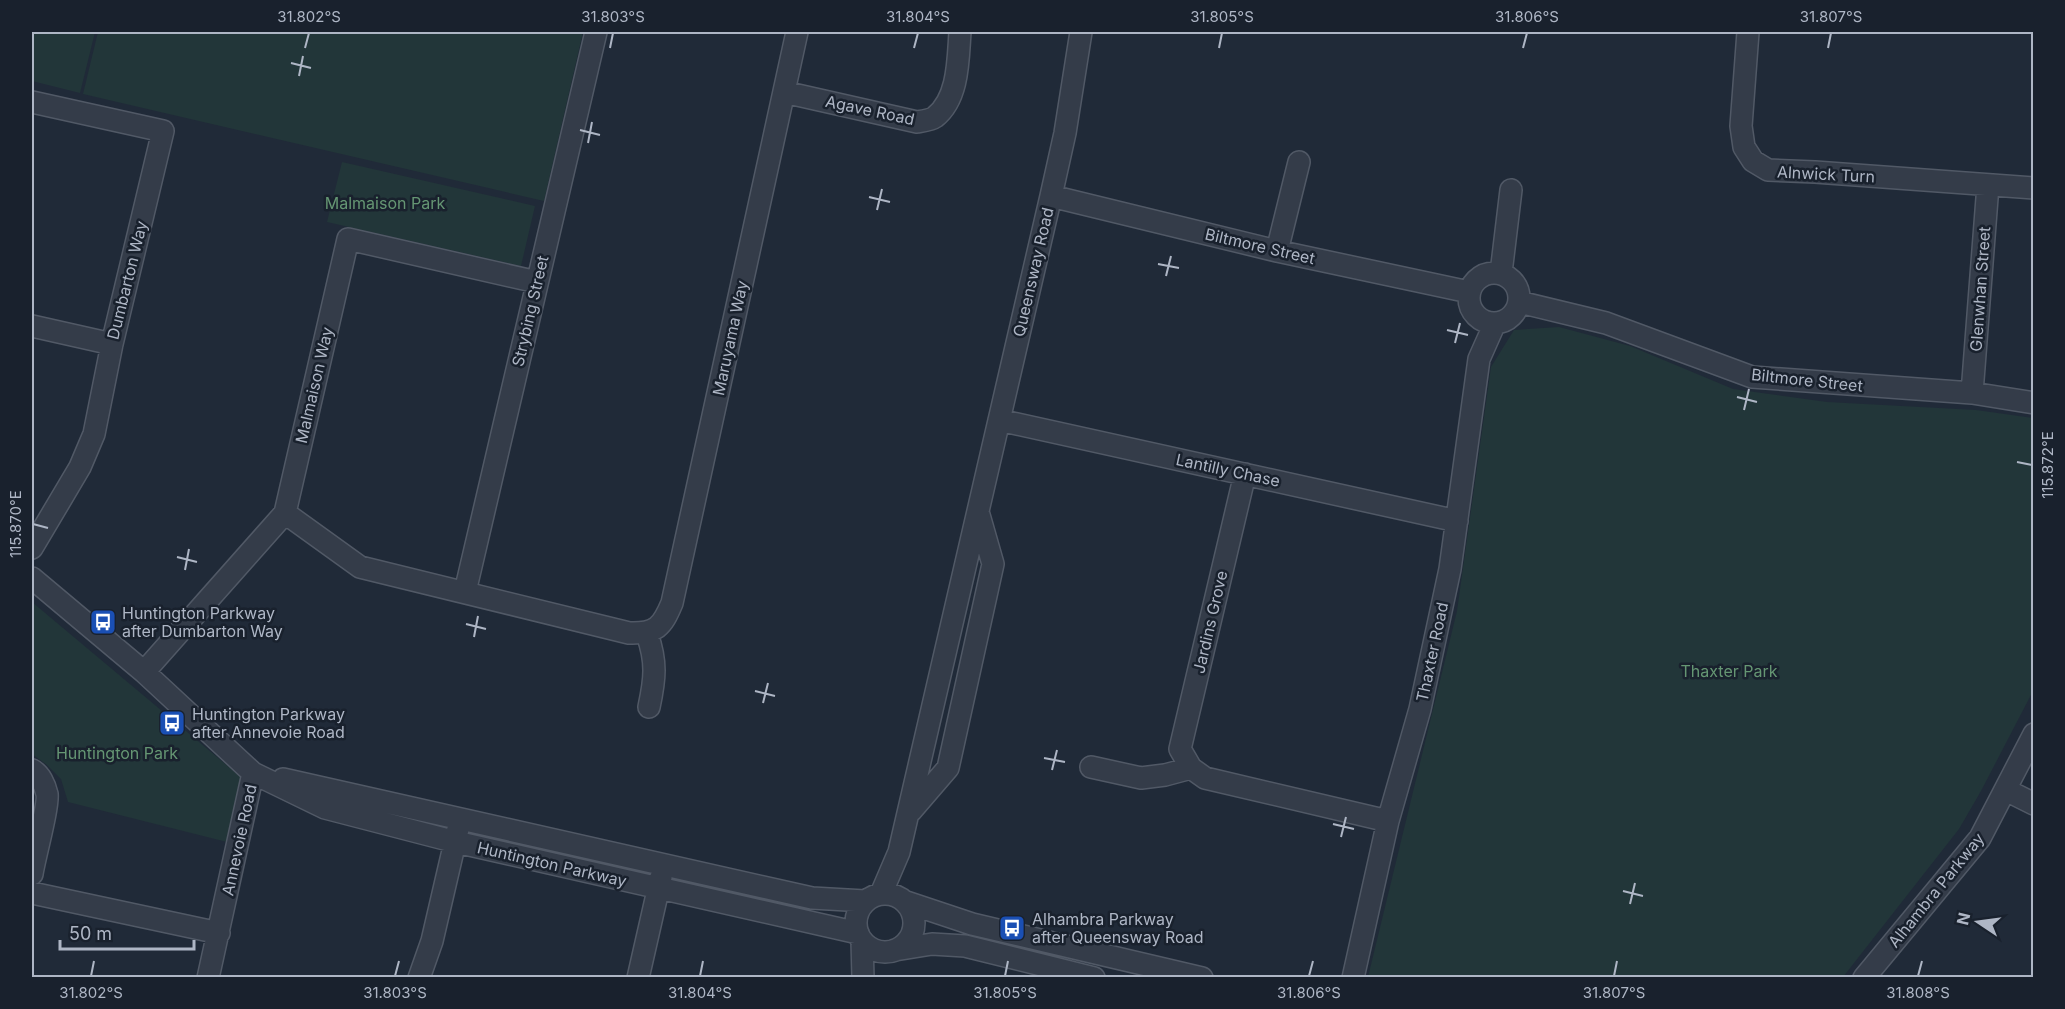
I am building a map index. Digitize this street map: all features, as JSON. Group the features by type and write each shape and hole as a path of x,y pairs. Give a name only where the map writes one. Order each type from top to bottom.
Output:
{"street":[{"name":"Strybing Street","path":"465,592 596,32"},
{"name":"Maruyama Way","path":"647,634 664,623 672,603 797,32"},
{"name":"Agave Road","path":"784,92 917,122 934,118 946,106 956,78 960,32"},
{"name":"Queensway Road","path":"873,897 899,852 1065,133 1081,32"},
{"name":"Alnwick Turn","path":"1748,32 1741,126 1744,147 1753,161 1760,166 1768,170 2034,188"},
{"name":"Dumbarton Way","path":"32,102 163,131 112,344 94,434 80,467 32,548"},
{"path":"1277,251 1299,162"},
{"name":"Glenwhan Street","path":"1972,393 1988,185"},
{"path":"1501,273 1511,190"},
{"name":"Biltmore Street","path":"1051,196 1277,251 1469,292"},
{"name":"Malmaison Way","path":"144,672 285,513 348,239 537,282"},
{"path":"1493,272 1501,273 1513,281 1517,287 1519,302 1511,316 1495,323 1487,322 1474,314 1468,300 1469,292 1478,278 1493,272"},
{"name":"Biltmore Street","path":"1519,302 1606,323 1752,377 1972,393 2034,403"},
{"name":"Thaxter Road","path":"1353,978 1388,821 1420,709 1450,569 1479,359 1495,323"},
{"path":"32,326 112,344"},
{"name":"Lantilly Chase","path":"999,420 1457,520"},
{"name":"Jardins Grove","path":"1191,768 1180,749 1245,474"},
{"name":"Queensway Road","path":"907,815 948,768 993,564 978,511"},
{"path":"285,513 360,567 629,633 647,634 656,667 649,707"},
{"name":"Huntington Parkway","path":"32,578 144,672 254,773 325,808 456,842 860,937"},
{"name":"Alhambra Parkway","path":"1864,978 1972,850 2034,735"},
{"path":"1091,767 1141,778 1191,768 1205,778 1388,821"},
{"path":"32,770 42,782 47,796 32,874"},
{"name":"Huntington Parkway","path":"254,773 813,898 873,897"},
{"name":"Annevoie Road","path":"208,978 254,773"},
{"path":"2006,790 2034,804"},
{"path":"419,978 432,941 460,819"},
{"name":"Queensway Road","path":"899,852 904,900"},
{"path":"638,978 664,865"},
{"path":"32,893 219,933"},
{"path":"863,978 857,916 873,897 892,894 972,924 1202,978"},
{"path":"874,978 890,951 903,945 914,929 912,910 904,900"},
{"path":"860,937 872,949 890,951 932,944 964,946 1094,978"}],"green space":[{"path":"32,32 95,32 80,93 32,81"},
{"path":"98,32 583,32 544,201 83,94"},
{"name":"Malmaison Park","path":"342,162 535,206 521,266 327,222"},
{"name":"Thaxter Park","path":"1559,327 1630,346 1733,389 1827,402 1976,410 2033,418 2033,691 1959,829 1843,977 1368,977 1457,611 1491,367 1514,330"},
{"name":"Huntington Park","path":"32,602 242,778 227,842 68,802 61,779 32,754"}],"place":[{"name":"Huntington Parkway after Dumbarton Way","path":"103,622"},
{"name":"Huntington Parkway after Annevoie Road","path":"172,723"},
{"name":"Alhambra Parkway after Queensway Road","path":"1012,928"}]}
